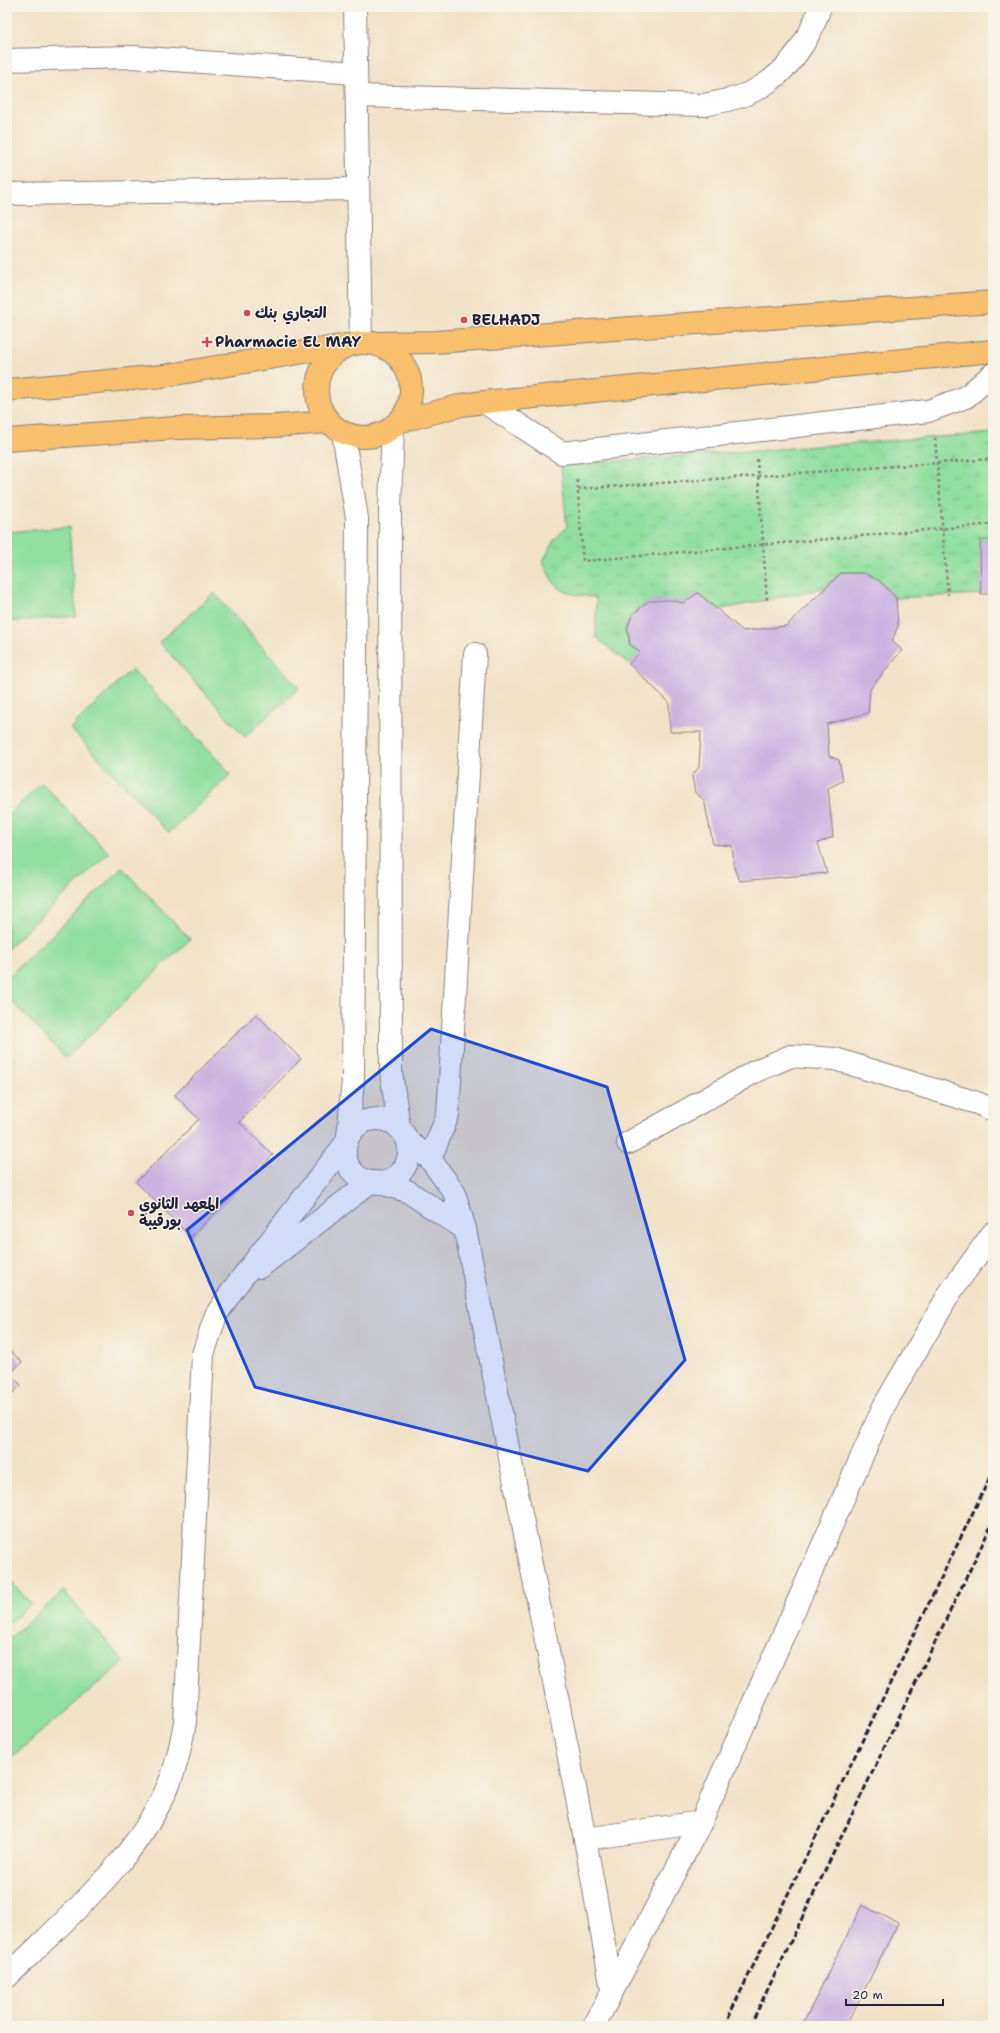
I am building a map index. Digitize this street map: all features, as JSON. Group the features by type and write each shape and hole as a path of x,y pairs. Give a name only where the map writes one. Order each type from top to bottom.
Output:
{"main road":[{"path":"7,390 164,376 360,343 436,342 993,302"},
{"path":"7,440 175,428 275,426 335,427 356,437 370,437 385,432 395,424 407,410 411,397 411,382 407,368 399,357 388,348 360,343 333,353 323,365 317,379 316,394 320,409 335,427"},
{"path":"395,424 462,405 484,402 993,351"}],"street":[{"path":"355,7 360,343"},
{"path":"356,96 704,105 732,99 758,89 776,77 793,59 814,26 820,7"},
{"path":"7,60 132,57 356,73"},
{"path":"7,194 358,189"},
{"path":"484,402 562,453 928,411 966,397 993,374"},
{"path":"234,1288 373,1182 386,1181 395,1177 402,1170 407,1161 391,1072 390,507 395,424"},
{"path":"335,427 357,518 353,1079 345,1153 347,1163 361,1178 407,1191 465,1229"},
{"path":"430,1159 448,1115 475,654"},
{"path":"628,1143 756,1071 791,1056 835,1059 977,1103 993,1110"},
{"path":"7,1977 106,1878 135,1842 155,1811 174,1770 185,1722 203,1354 216,1315 234,1288 354,1129 371,1120 385,1120 403,1134 430,1159 454,1192 465,1229 585,1839 612,1989"},
{"path":"594,2026 612,1989 701,1822 884,1406 952,1291 993,1233"},
{"path":"585,1839 701,1822"}],"path":[{"path":"935,438 948,594"},
{"path":"756,457 766,600"},
{"path":"578,490 993,459"},
{"path":"577,477 583,561 993,524"}],"highlighted area":[{"path":"431,1029 607,1087 685,1360 588,1471 255,1387 187,1230"}],"green space":[{"path":"993,433 993,540 980,540 981,594 896,598 880,581 864,573 841,573 824,588 718,610 698,593 683,603 666,600 657,601 642,606 635,611 630,618 627,627 627,634 630,645 640,652 629,664 596,637 596,598 562,590 552,580 543,561 554,540 567,527 561,465"},
{"path":"69,527 76,616 7,622 7,532"},
{"path":"214,593 299,688 245,737 159,642"},
{"path":"132,669 231,774 169,833 70,728"},
{"path":"42,783 109,853 7,949 7,816"},
{"path":"122,868 190,939 66,1058 7,996 7,978"},
{"path":"7,1577 31,1604 7,1625"},
{"path":"64,1591 124,1662 7,1761 7,1640"}],"building":[{"path":"980,540 993,540 993,594 981,594"},
{"path":"841,573 864,573 880,581 896,598 898,626 892,641 902,650 870,689 868,713 827,724 829,756 839,760 843,781 828,788 833,837 818,843 827,873 740,881 735,871 732,846 713,844 704,800 695,793 692,776 699,767 701,732 670,732 669,702 629,664 640,652 630,645 627,628 633,614 649,601 671,600 683,603 698,593 743,631 786,626"},
{"path":"256,1014 301,1059 239,1122 273,1155 191,1237 136,1182 199,1119 175,1095"},
{"path":"7,1348 22,1362 10,1374 21,1385 8,1398"},
{"path":"862,1905 898,1923 846,2026 802,2026"}],"railway":[{"path":"724,2026 993,1471"},
{"path":"750,2026 993,1522"}],"place":[{"name":"التجاري بنك","path":"247,313"},
{"name":"BELHADJ","path":"464,320"},
{"name":"Pharmacie EL MAY","path":"207,342"},
{"name":"المعهد الثانوي بورقيبة","path":"131,1213"}]}
